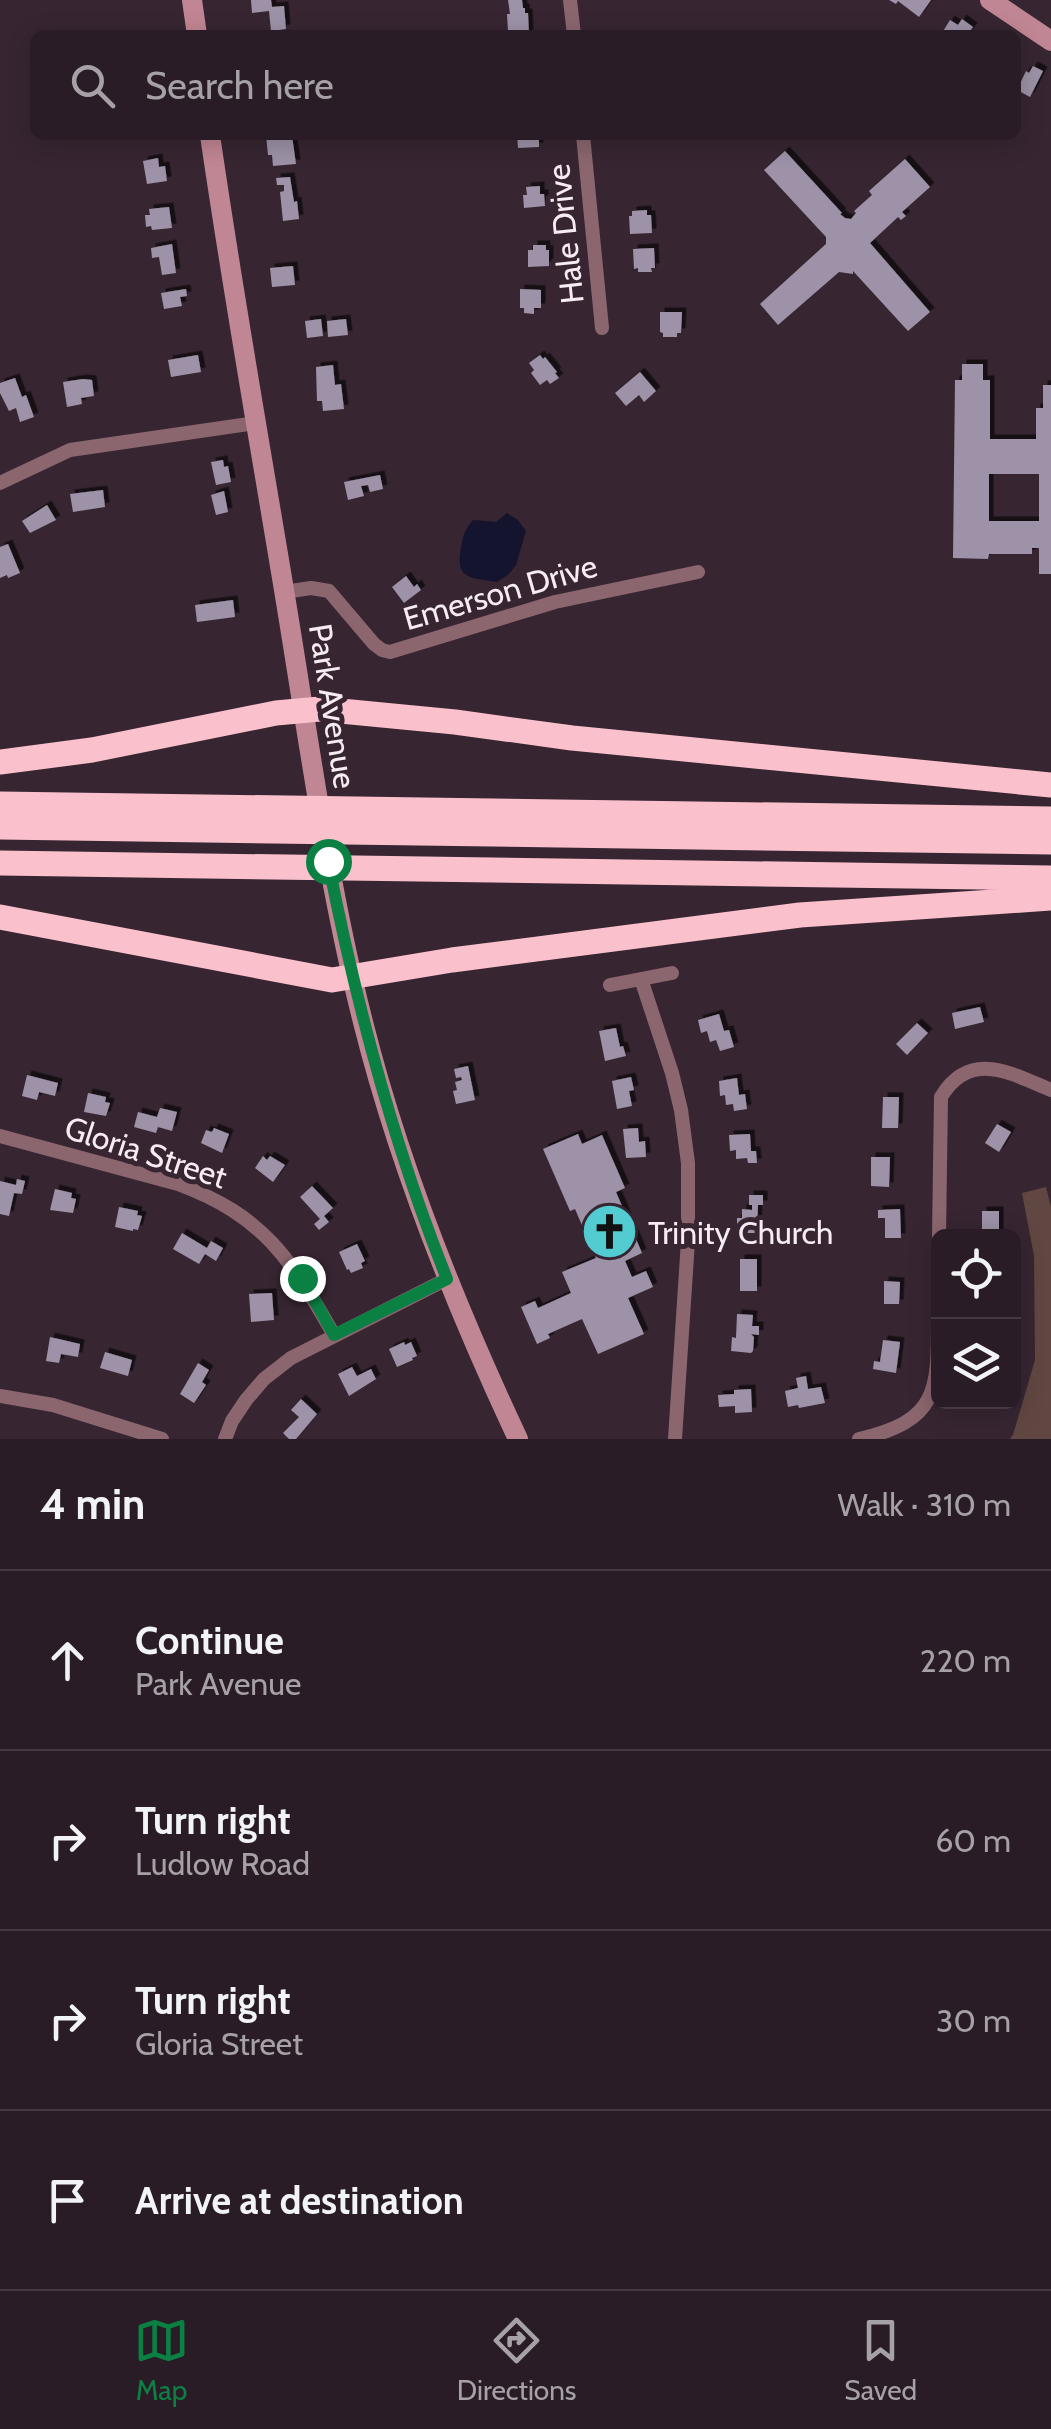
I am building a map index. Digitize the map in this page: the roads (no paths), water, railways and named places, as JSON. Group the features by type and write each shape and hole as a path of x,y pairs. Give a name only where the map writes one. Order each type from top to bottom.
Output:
{"highway":[{"path":"0,762 106,748 304,710 334,710 572,738 1051,785"},
{"path":"0,804 288,836"},
{"path":"362,838 1051,819"},
{"path":"0,826 362,838 1051,842"},
{"path":"0,862 288,836"},
{"path":"0,839 288,836 1051,854"},
{"path":"362,838 1051,878"},
{"path":"0,916 320,979 352,978 438,962 784,917 1051,898"}],"main road":[{"path":"192,0 196,30"},
{"path":"990,0 1051,40"},
{"name":"Park Avenue","path":"211,140 325,845 352,978 386,1103 427,1227 518,1439"}],"street":[{"path":"570,0 573,30"},
{"name":"Hale Drive","path":"583,140 602,328"},
{"path":"0,483 70,450 256,423"},
{"name":"Emerson Drive","path":"284,592 329,590 374,644 390,652 555,602 698,572"},
{"path":"610,985 672,973"},
{"path":"640,979 672,1073 688,1163 689,1221 675,1439"},
{"path":"939,1229 941,1096 948,1084 960,1074 980,1068 1003,1070 1051,1090"},
{"name":"Gloria Street","path":"0,1136 178,1184 228,1207 279,1249 302,1278 334,1335"},
{"path":"225,1439 246,1400 264,1379 291,1358 447,1279"},
{"path":"859,1439 904,1426 922,1410 932,1392 938,1364 938,1319"},
{"path":"0,1396 52,1405 162,1439"}],"place":[{"name":"Trinity Church","path":"609,1232"}]}
